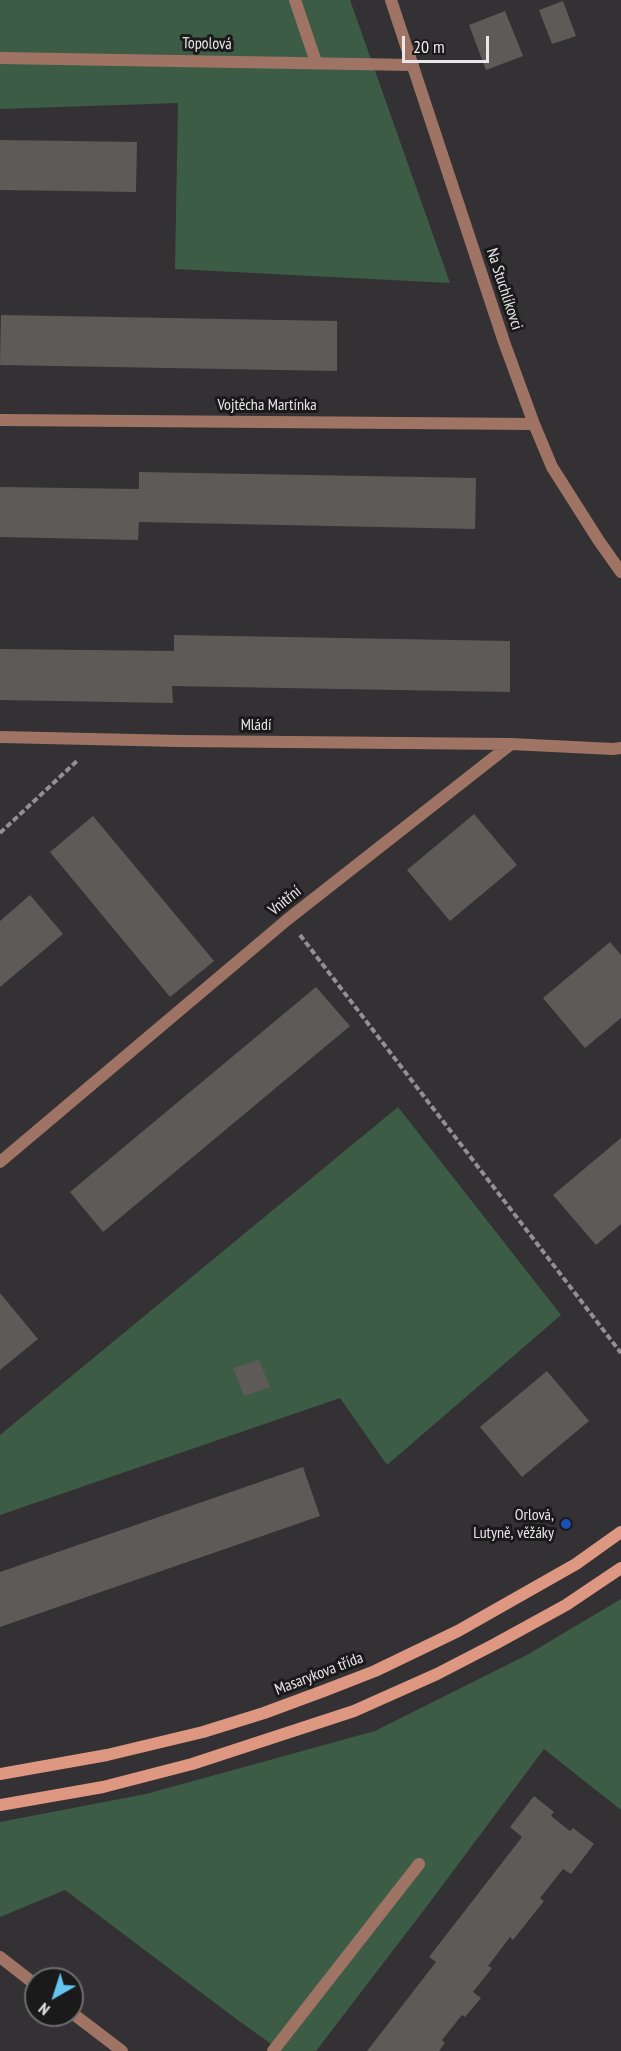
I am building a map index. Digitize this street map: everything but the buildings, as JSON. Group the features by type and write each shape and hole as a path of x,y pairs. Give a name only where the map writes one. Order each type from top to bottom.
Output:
{"street":[{"path":"295,0 316,62"},
{"name":"Na Stuchlíkovci","path":"391,0 500,331 534,424 552,467 598,541 621,572"},
{"name":"Topolová","path":"0,58 413,65"},
{"name":"Vojtěcha Martínka","path":"0,420 534,424"},
{"name":"Mládí","path":"0,736 511,744"},
{"path":"511,744 621,748"},
{"name":"Vnitřní","path":"0,1162 288,919 511,744"},
{"name":"Masarykova třída","path":"0,1774 107,1755 203,1732 264,1713 375,1671 458,1631 576,1564 621,1532"},
{"path":"0,1806 103,1787 192,1764 354,1711 437,1674 495,1644 566,1605 621,1569"},
{"path":"273,2051 419,1864"},
{"path":"0,1957 24,1976"},
{"path":"84,2022 122,2051"}],"path":[{"path":"0,833 100,739"},
{"path":"288,919 621,1353"}],"green space":[{"path":"0,0 350,0 450,283 175,269 178,103 0,109"},
{"path":"398,1107 561,1315 387,1465 340,1398 0,1515 0,1435"},
{"path":"621,1599 621,1810 544,1749 316,2051 281,2051 65,1890 0,1917 0,1822 146,1794 375,1731 527,1655"}],"place":[{"name":"Orlová, Lutyně, věžáky","path":"566,1524"}]}
